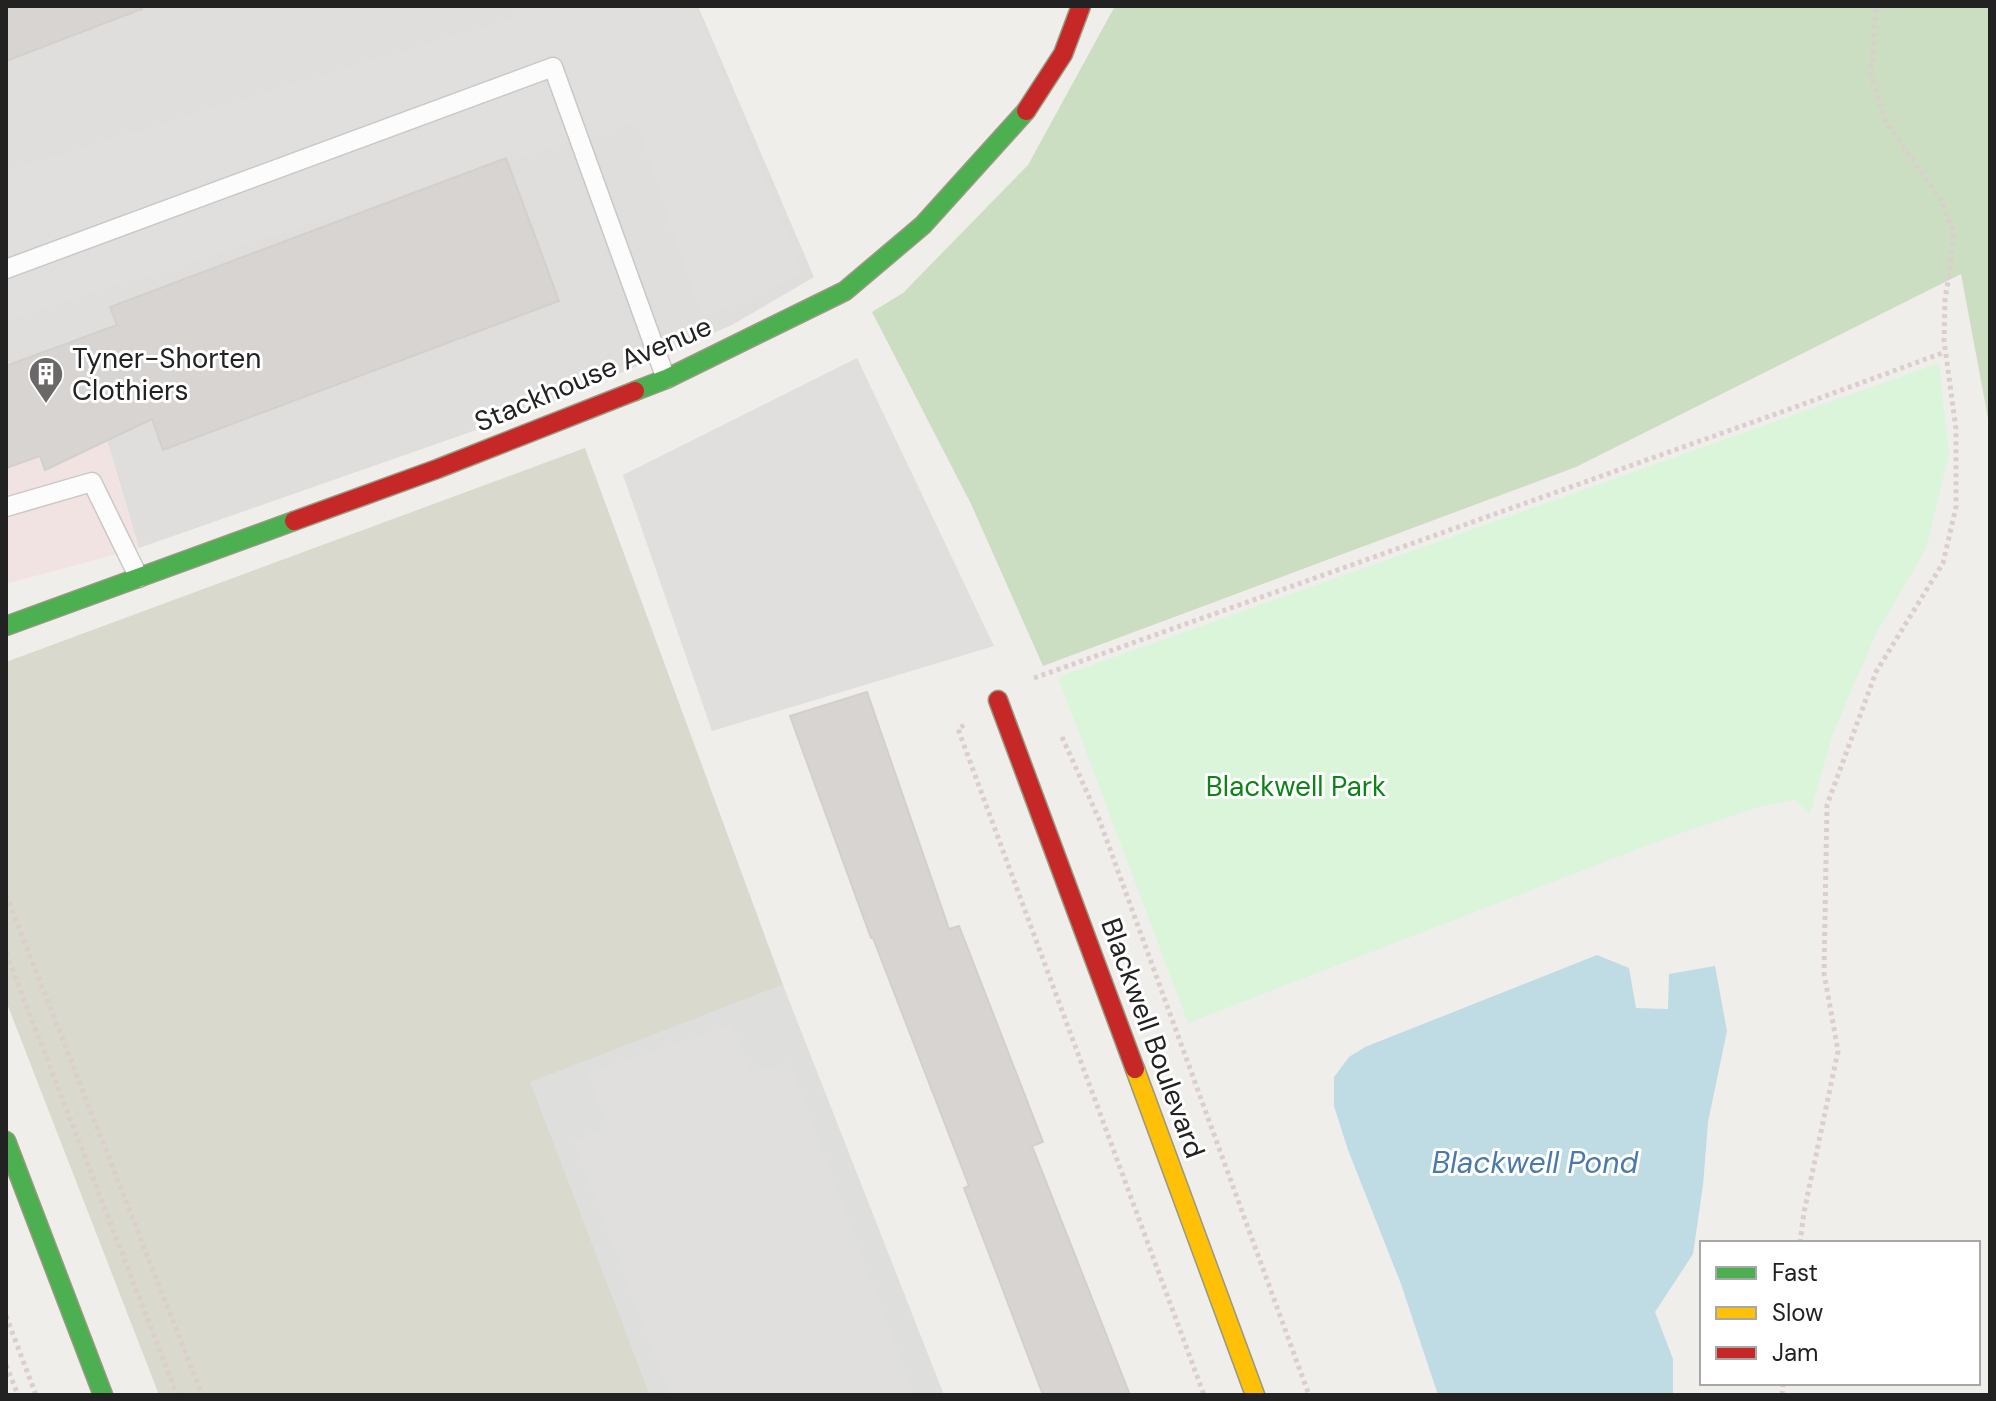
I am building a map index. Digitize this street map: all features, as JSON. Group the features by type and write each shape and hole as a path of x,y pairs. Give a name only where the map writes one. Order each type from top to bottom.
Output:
{"street":[{"name":"Stackhouse Avenue","path":"6,626 437,469 666,379 845,291 923,225 1029,107 1063,54 1081,6"},
{"name":"Blackwell Boulevard","path":"998,700 1255,1395"},
{"path":"6,1141 103,1395"}],"lane":[{"path":"6,269 553,67 666,379"},
{"path":"6,507 92,482 139,578"}],"path":[{"path":"1800,1241 1838,1051 1824,973 1827,805 1876,672 1943,563 1956,507 1956,429 1945,352 1945,299 1953,232 1941,199 1887,124 1871,78 1876,6"},
{"path":"998,700 1034,678 1945,352"},
{"path":"1060,734 1099,819 1309,1395"},
{"path":"6,895 202,1395"},
{"path":"6,953 177,1395"},
{"path":"6,1316 36,1395"},
{"path":"6,1365 18,1395"}],"shaded area":[{"path":"6,6 698,6 814,277 732,325 542,407 139,548 77,340 6,366"},
{"path":"533,6 696,6 802,273 702,318 636,121 6,320 6,171 504,21"},
{"path":"76,339 139,548 6,584 6,366"},
{"path":"857,358 994,646 712,731 623,475"},
{"path":"585,448 783,985 530,1082 650,1395 159,1395 6,1001 6,662"},
{"path":"783,985 944,1395 650,1395 529,1082"},
{"path":"732,1024 750,1073 789,1062 914,1395 670,1395 574,1141 608,1127 588,1074"}],"green space":[{"path":"1115,6 1990,6 1990,429 1961,274 1576,467 1043,666 971,504 872,312 903,293 1028,165"},
{"name":"Blackwell Park","path":"1939,363 1949,454 1926,549 1876,634 1833,733 1810,814 1794,800 1755,808 1664,839 1188,1023 1058,677"}],"water":[{"name":"Blackwell Pond","path":"1597,955 1629,968 1636,1008 1668,1009 1669,974 1715,966 1727,1031 1708,1122 1693,1254 1655,1312 1673,1359 1673,1395 1438,1395 1401,1284 1348,1150 1334,1106 1334,1077 1349,1057 1365,1047"}],"building":[{"path":"6,6 141,6 142,9 6,61"},
{"path":"506,158 559,301 163,450 152,419 45,470 40,456 6,468 6,366 117,325 110,307"},
{"path":"867,692 949,929 959,926 1043,1142 1032,1146 1130,1395 1043,1395 964,1188 969,1186 871,938 790,716"}],"traffic: fast":[{"path":"635,391 666,379 845,291 923,225 1026,111"},
{"path":"6,626 294,521"},
{"path":"6,1141 103,1395"}],"traffic: slow":[{"path":"1135,1069 1255,1395"}],"traffic: jam":[{"path":"1026,111 1063,54 1081,6"},
{"path":"294,521 635,391"},
{"path":"998,700 1135,1069"}],"place":[{"name":"Tyner-Shorten Clothiers","path":"46,405"}]}
